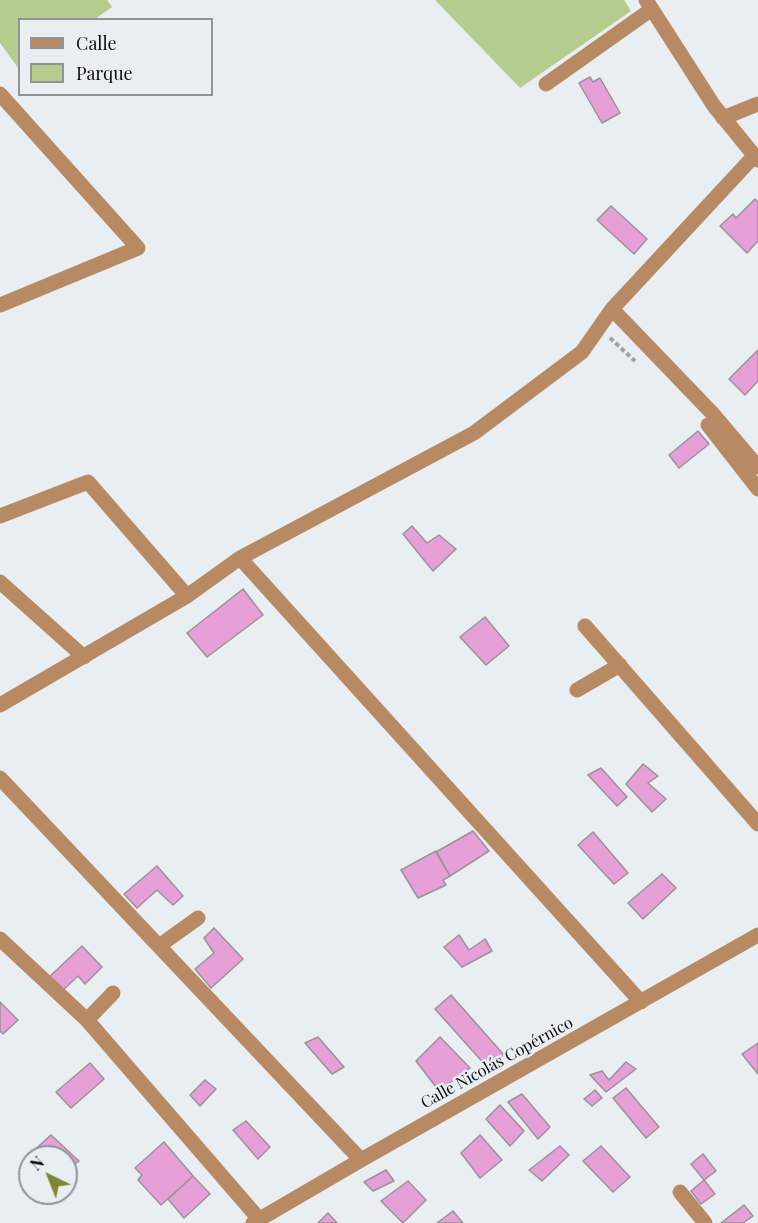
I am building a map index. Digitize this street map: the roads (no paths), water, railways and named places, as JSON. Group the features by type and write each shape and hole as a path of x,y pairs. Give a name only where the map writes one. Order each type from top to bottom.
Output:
{"street":[{"path":"0,705 187,596 240,558 474,433 582,351 612,309 756,158 723,118 649,5 546,84"},
{"path":"0,304 138,248 2,100"},
{"path":"723,118 758,104"},
{"path":"612,309 713,414 758,467"},
{"path":"708,424 758,489"},
{"path":"0,516 88,482 187,596"},
{"path":"240,558 641,1002"},
{"path":"0,582 84,657"},
{"path":"585,626 758,824"},
{"path":"577,690 620,665"},
{"path":"0,778 361,1160"},
{"path":"159,946 198,918"},
{"name":"Calle Nicolás Copérnico","path":"256,1221 758,935"},
{"path":"0,939 87,1020 256,1221"},
{"path":"87,1020 113,993"},
{"path":"680,1192 705,1223"}]}
